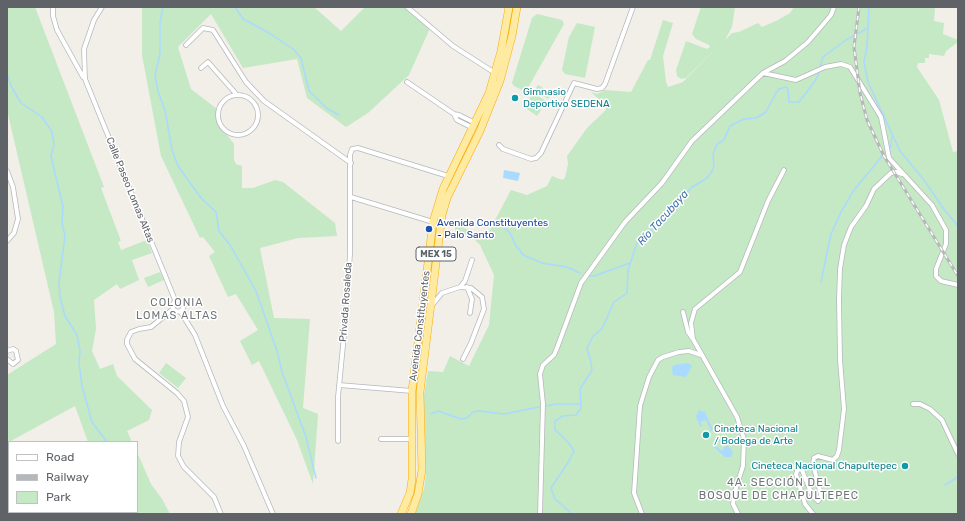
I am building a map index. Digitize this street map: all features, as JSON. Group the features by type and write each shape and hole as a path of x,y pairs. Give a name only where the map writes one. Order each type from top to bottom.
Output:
{"highway":[{"name":"Avenida Constituyentes","path":"401,514 410,493 412,479 412,391 433,222 448,176 474,126 496,73 509,7"},
{"name":"Avenida Constituyentes","path":"411,514 418,494 422,470 420,392 432,286 444,207 454,182 480,131 500,82 512,36 517,7"}],"street":[{"path":"53,7 57,30 85,79"},
{"path":"85,79 84,49 94,20 102,7"},
{"path":"407,7 453,46 496,73"},
{"path":"499,145 503,149 531,159 536,158 541,153 574,84 596,89 605,84 633,7"},
{"path":"540,514 543,404 540,374 543,365 554,355 581,283 625,222 662,183 692,141 763,73 785,61 808,42 831,15 834,7"},
{"path":"186,45 203,28 213,30 246,82 264,101 350,163"},
{"path":"201,68 208,62 237,95"},
{"path":"763,73 796,80 808,76 825,66 841,64 847,65 851,69 882,117 887,155 932,205 946,230 946,244 936,269 936,276 941,281 958,285"},
{"name":"Calle Paseo Lomas Altas","path":"85,79 175,300"},
{"path":"407,82 474,126"},
{"path":"237,95 249,98 256,108 257,120 250,130 238,135 227,131 219,121 219,109 226,99 237,95"},
{"path":"256,108 264,101"},
{"name":"Privada Rosaleda","path":"338,441 339,384 350,254 350,163 352,149 358,148 448,176"},
{"path":"693,339 691,323 695,309 740,272 768,201 784,170"},
{"path":"7,171 13,187 18,219 14,233 7,241"},
{"path":"813,514 805,504 797,471 800,469 802,470 812,495 816,500 820,499 821,495 812,464 814,458 818,456 833,460 837,456 844,409 840,360 839,299 840,269 844,245 851,227 882,181 891,173 896,172 904,175"},
{"path":"351,197 433,222"},
{"path":"460,287 465,281 472,260"},
{"path":"432,286 445,292"},
{"path":"430,308 438,296 460,287 467,287 474,290 482,297 484,309 472,343 463,358"},
{"path":"467,287 472,299 470,312"},
{"path":"173,309 172,304 175,300 180,300 183,303 183,307 180,311"},
{"path":"173,309 180,311 195,335 223,406 244,446 273,514"},
{"path":"173,309 151,327 131,332 128,336 127,344 135,359 177,393 184,401 188,416 179,442 178,456 184,467 214,497 220,514"},
{"path":"683,312 688,332 737,417 744,439 743,466 735,490 733,504 738,514"},
{"path":"7,350 13,349 16,352 18,360 13,364 7,359"},
{"path":"642,514 634,493 640,406 649,377 658,360 663,357 679,352 689,351 702,355"},
{"path":"339,384 412,391"},
{"path":"914,404 920,404 930,409 942,420 958,454"},
{"path":"381,439 412,439"}],"green space":[{"path":"7,7 35,7 104,187 101,188 121,241 118,242 121,250 147,240 152,253 132,260 139,280 120,289 117,284 94,300 96,329 92,351 100,369 113,364 117,376 152,410 149,420 127,431 132,441 88,441 75,406 11,441 8,441 7,443 7,375 56,344 54,312 7,110"},
{"path":"142,7 314,7 341,31 365,7 404,7 430,28 409,75 368,113 346,127 307,98 297,59 243,68 211,14 178,47 191,89 217,109 217,122 234,144 234,160 236,164 242,166 242,188 253,188 275,180 283,182 335,223 337,236 298,238 260,248 274,318 310,319 303,408 318,414 313,484 297,440 259,361 252,365 240,341 258,330 236,294 228,297 209,256 215,252 203,237 200,238 161,156 142,55"},
{"path":"701,7 735,7 732,27 725,40 732,33 739,32 758,23 762,27 776,21 790,13 794,7 954,7 935,8 934,21 944,23 943,34 958,40 958,42 946,51 944,56 929,54 929,58 925,58 925,63 918,63 917,67 939,100 953,152 958,151 958,514 415,514 424,489 426,475 424,395 428,371 443,372 450,356 469,366 489,325 494,275 480,245 471,236 455,232 455,223 485,239 511,190 527,195 547,186 552,176 562,180 565,178 568,164 567,156 587,128 606,110 606,106 591,92 597,94 605,90 631,92 648,60 650,60 663,20 673,23 663,56 666,82 668,87 683,82 721,43 686,78 681,79 677,76 676,70 686,41 707,49 710,47 709,45 696,39 692,34"},
{"path":"537,14 562,20 564,24 529,86 522,90 514,86 512,83 532,18"},
{"path":"577,23 595,27 585,78 565,74 562,70 569,37"},
{"path":"538,85 551,93 548,99 534,91"},
{"path":"533,93 546,101 543,107 529,99"},
{"path":"528,101 541,110 537,116 524,107"},
{"path":"160,272 164,280 148,287 144,278"},
{"path":"166,363 186,378 178,388 159,373"},
{"path":"138,454 151,484 162,499 170,514 116,514 138,513"}],"water":[{"path":"504,170 520,173 518,181 503,178"},
{"path":"688,363 692,366 686,377 673,375 672,367 674,365"},
{"path":"699,410 705,412 713,430 711,431 706,420 700,422 702,426 700,427 696,416"},
{"path":"719,439 733,451 731,457 725,457 713,446 714,445 722,451 725,446 717,440"}],"waterway":[{"path":"163,7 160,23 160,54 155,75 158,91 165,110 172,150 178,166 201,198 216,212 219,231 230,245 256,291 277,351 282,372 306,437 316,478"},
{"path":"235,7 243,19 269,33 293,49 301,58 309,91 328,109 339,115"},
{"path":"869,7 867,47 864,62 868,82 900,151 924,180 943,208 958,226"},
{"name":"Río Tacubaya","path":"820,67 823,57 846,40 868,28"},
{"name":"Río Tacubaya","path":"572,514 555,499 551,488 574,451 568,442 555,430 555,421 563,416 576,415 581,408 580,389 592,370 587,348 593,336 602,329 614,302 627,293 628,270 637,243 660,222 691,188 707,178 714,166 713,154 717,144 724,140 730,126 744,119 756,118 766,112 779,89 786,87 788,89 789,102 799,102 815,81 820,71"},
{"path":"7,74 11,86 21,103 42,117 52,132 54,145 51,156 63,207 62,223 65,236 59,282 60,297 65,316 77,335 80,351 79,363 82,386 92,422 106,441"},
{"path":"890,149 892,137"},
{"path":"821,282 831,234 841,212 854,190 883,155"},
{"path":"499,223 510,233 515,244 523,255 542,263 567,267 580,273"},
{"path":"588,276 594,276 630,263"},
{"path":"546,406 555,404 580,404"},
{"path":"431,414 438,411 461,419 467,418 473,412 479,411 504,414 539,407"},
{"path":"945,485 958,477"}],"railway":[{"path":"859,7 854,47 860,93 867,120 884,156 958,276"}],"place":[{"name":"Gimnasio Deportivo SEDENA","path":"515,98"},
{"name":"Avenida Constituyentes - Palo Santo","path":"429,229"},
{"name":"Cineteca Nacional / Bodega de Arte","path":"706,435"},
{"name":"Cineteca Nacional Chapultepec","path":"905,466"}],"district":[{"name":"COLONIA LOMAS ALTAS","path":"177,309"},
{"name":"4A. SECCIÓN DEL BOSQUE DE CHAPULTEPEC","path":"779,489"}]}
